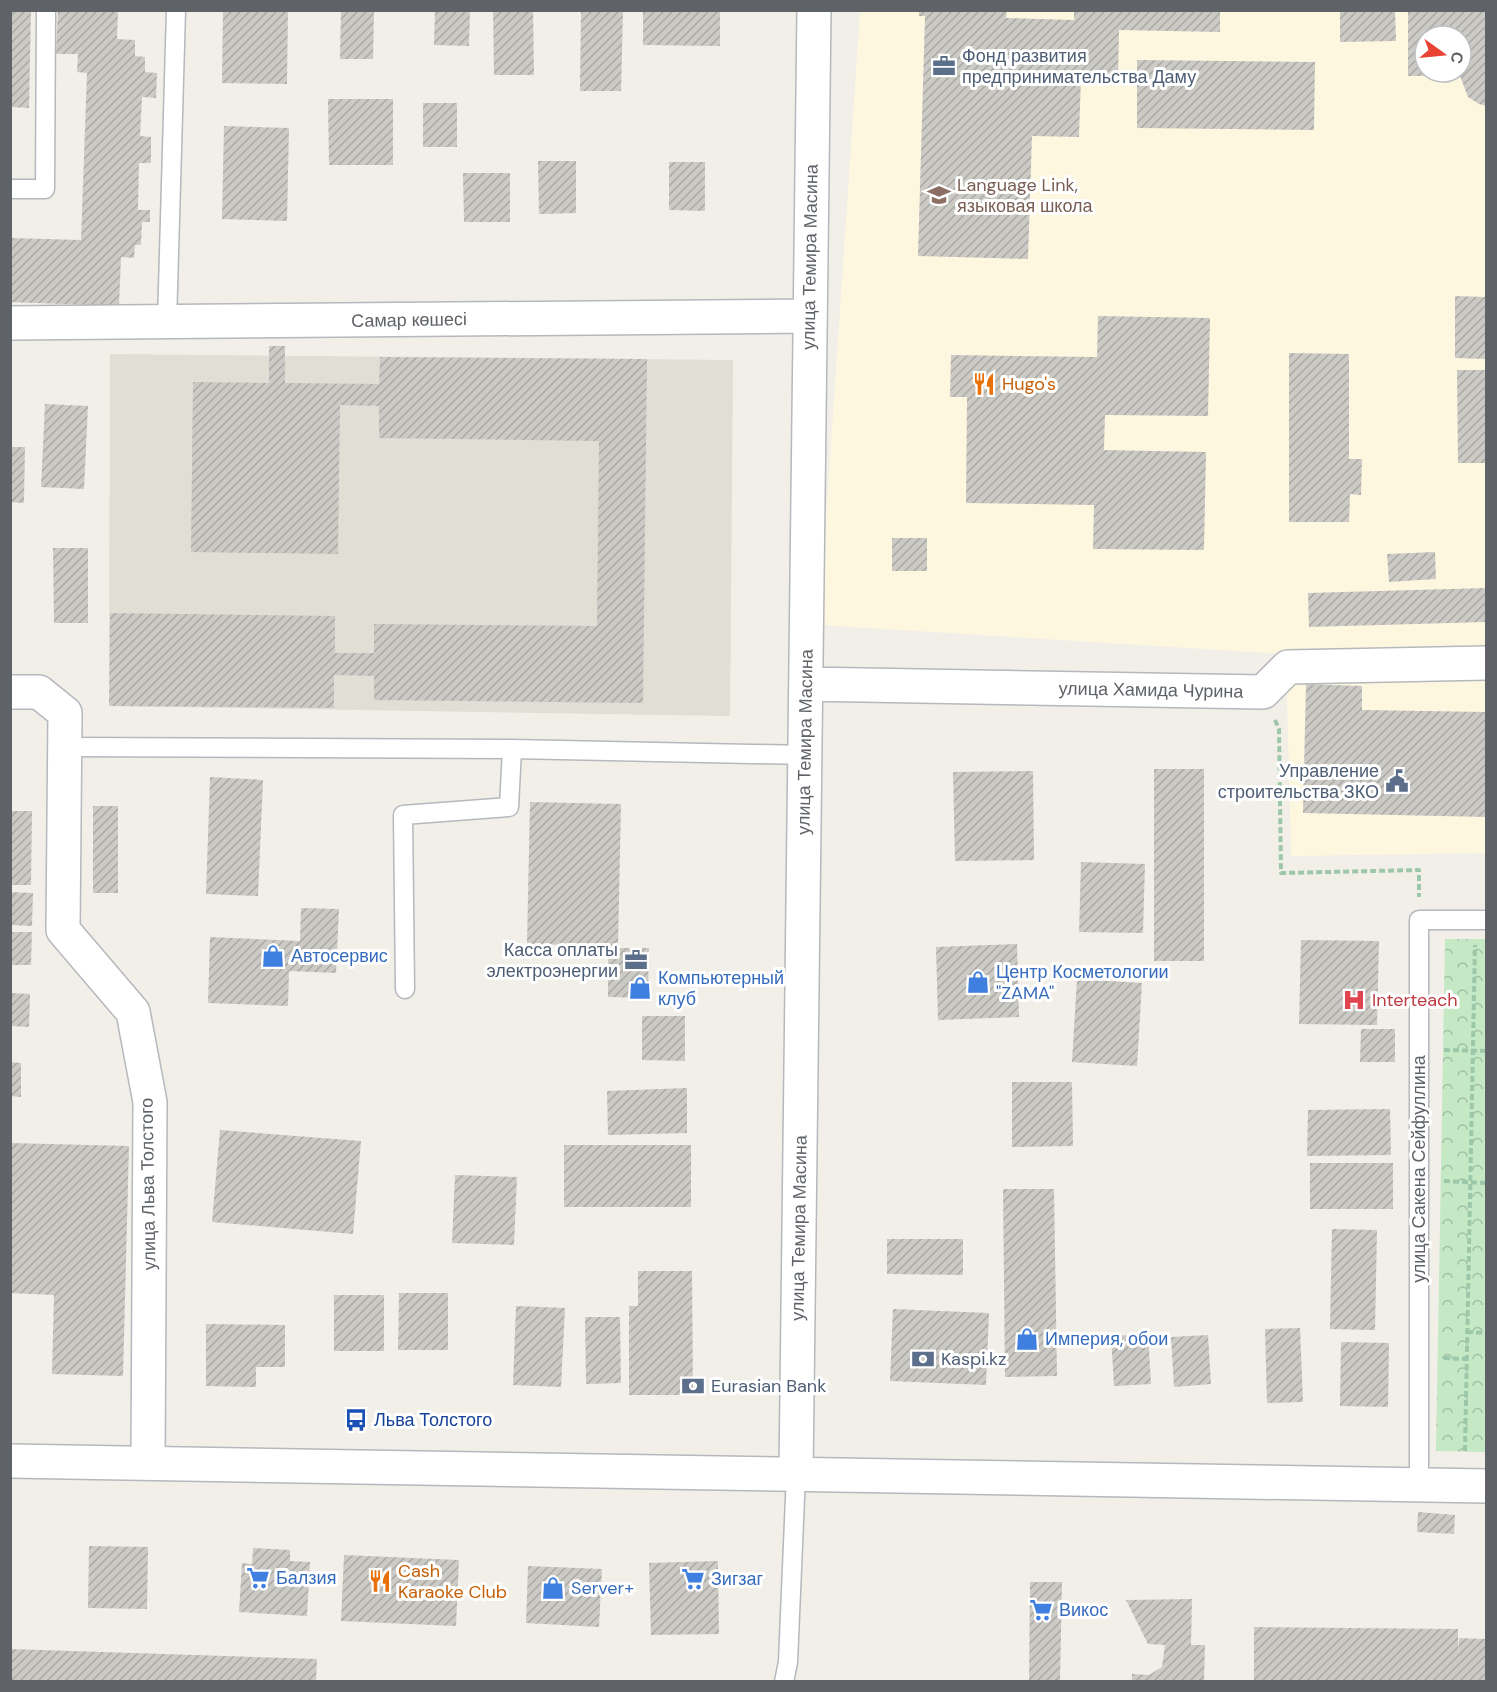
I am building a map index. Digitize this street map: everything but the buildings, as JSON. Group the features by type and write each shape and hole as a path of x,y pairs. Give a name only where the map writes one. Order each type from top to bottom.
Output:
{"street":[{"name":"улица Темира Масина","path":"796,1474 813,10"},
{"name":"Самар көшесі","path":"10,323 808,316"},
{"name":"улица Хамида Чурина","path":"806,684 1263,692 1288,667 1486,663"},
{"name":"улица Льва Толстого","path":"25,692 65,713 63,930 132,1012 150,1102 148,1463"},
{"path":"10,1461 1486,1486"}],"lane":[{"path":"10,189 45,189 46,10"},
{"path":"167,323 176,10"},
{"path":"65,747 512,749 805,755"},
{"path":"405,988 404,815 509,807 512,749"},
{"path":"1419,920 1481,920"},
{"name":"улица Сакена Сейфуллина","path":"1419,920 1419,1485"},
{"path":"784,1682 788,1662 796,1474"}],"path":[{"path":"1263,692 1279,729 1281,873 1419,870 1419,920"},
{"path":"1464,1451 1473,1051 1481,920"},
{"path":"1419,1049 1486,1051"},
{"path":"1419,1180 1486,1183"},
{"path":"1467,1332 1486,1333"}],"shaded area":[{"path":"860,11 1486,11 1486,853 1291,856 1286,654 819,625"},
{"path":"110,354 733,360 730,716 109,706"}],"green space":[{"path":"1445,939 1486,939 1486,1452 1436,1451"}],"place":[{"name":"Фонд развития предпринимательства Даму","path":"944,66"},
{"name":"Language Link, языковая школа","path":"939,195"},
{"name":"Hugo's","path":"984,384"},
{"name":"Управление строительства ЗКО","path":"1397,781"},
{"name":"Автосервис","path":"273,956"},
{"name":"Касса оплаты электроэнергии","path":"636,960"},
{"name":"Центр Косметологии \"ZAMA\"","path":"978,982"},
{"name":"Компьютерный клуб","path":"640,988"},
{"name":"Interteach","path":"1354,1000"},
{"name":"Империя, обои","path":"1027,1339"},
{"name":"Kaspi.kz","path":"923,1359"},
{"name":"Eurasian Bank","path":"693,1386"},
{"name":"Льва Толстого","path":"356,1420"},
{"name":"Балзия","path":"258,1578"},
{"name":"Зигзаг","path":"693,1579"},
{"name":"Cash Karaoke Club","path":"380,1581"},
{"name":"Server+","path":"553,1588"},
{"name":"Викос","path":"1041,1610"}]}
